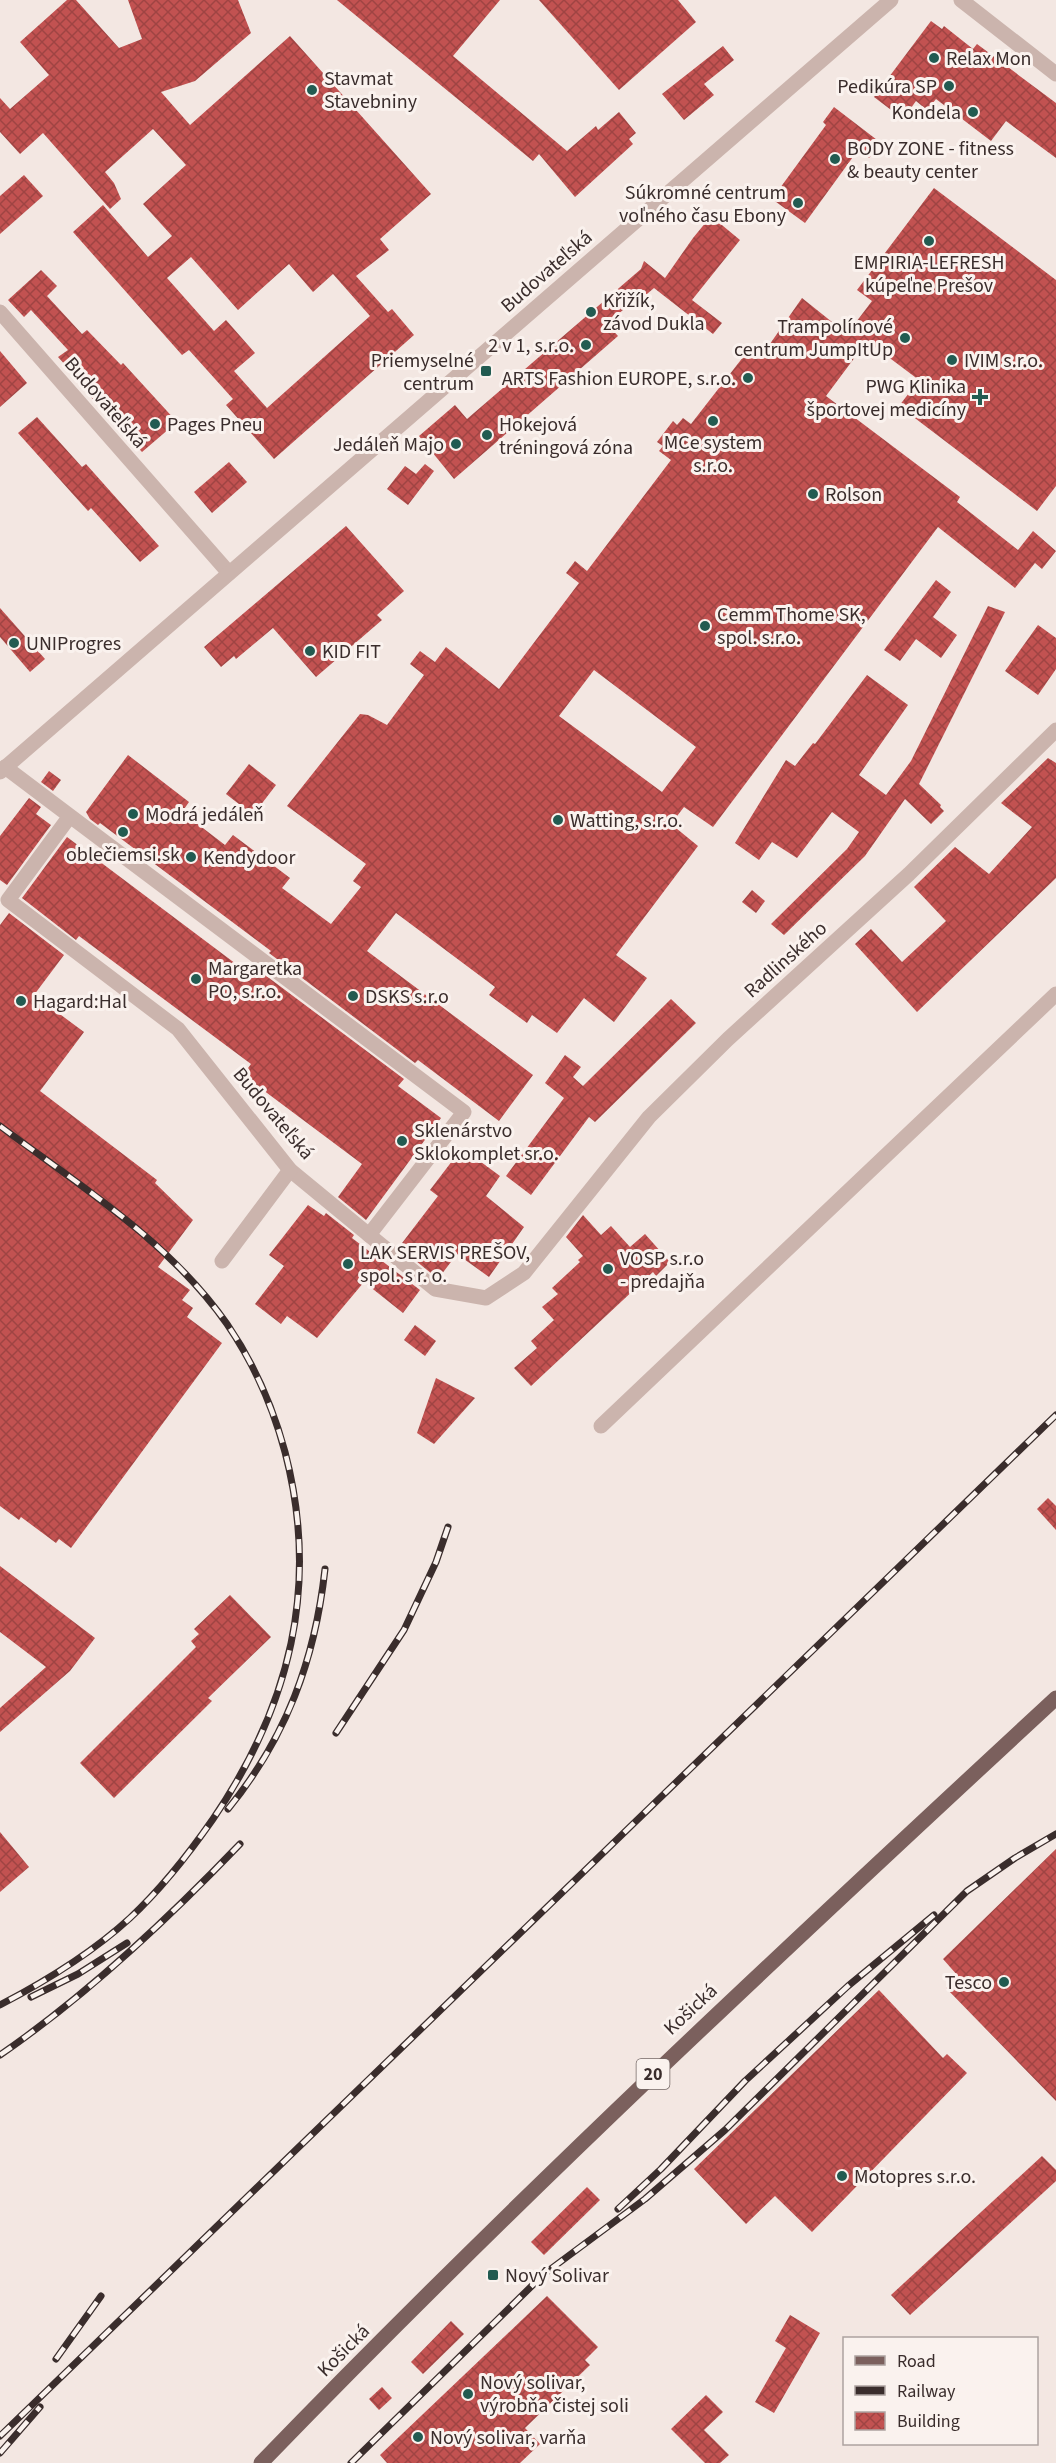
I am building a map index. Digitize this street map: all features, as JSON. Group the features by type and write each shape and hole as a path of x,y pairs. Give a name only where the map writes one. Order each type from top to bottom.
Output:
{"main road":[{"name":"Košická","path":"261,2463 486,2236 696,2032 1056,1698"}],"street":[{"name":"Budovateľská","path":"70,816 8,900 178,1029 290,1170 369,1235 464,1112 70,816 3,770 891,0"},
{"path":"961,0 1056,74"},
{"name":"Budovateľská","path":"0,312 229,573"},
{"name":"Radlinského","path":"369,1235 435,1289 486,1298 524,1273 649,1117 728,1039 909,874 1056,730"},
{"path":"601,1426 1056,994"},
{"path":"222,1261 290,1170"}],"building":[{"path":"67,0 76,0 119,48 142,39 128,0 238,0 251,33 195,81 161,92 190,125 290,36 431,194 380,239 389,250 356,276 388,312 392,309 414,335 274,459 226,405 233,399 189,350 182,355 73,232 103,205 148,257 172,236 143,204 186,165 153,129 105,172 114,183 121,199 110,209 43,133 20,154 0,132 0,98 10,109 49,75 20,42","holes":["191,257 238,310 289,264 313,292 333,274 370,316 267,408 234,371 255,353 226,320 214,331 167,278"]},
{"path":"337,0 500,0 453,56 567,151 596,126 598,130 619,112 636,133 629,139 633,144 575,197 539,154 533,161"},
{"path":"539,0 678,0 696,22 619,90"},
{"path":"931,21 942,29 944,26 973,49 977,44 1056,103 1056,158 1006,121 991,141 936,99 927,110 916,101 903,119 874,97"},
{"path":"723,46 734,60 704,84 714,95 684,120 662,94"},
{"path":"834,107 881,143 869,158 858,150 805,223 772,199 826,125 823,122"},
{"path":"24,175 43,196 0,234 0,196"},
{"path":"934,188 1056,280 1056,486 1037,511 899,406 919,380 867,341 826,396 960,497 957,502 1018,550 1033,531 1056,551 1042,569 1035,563 1015,588 938,527 713,827 684,807 671,824 698,846 616,955 647,978 614,1022 584,998 557,1033 532,1015 527,1023 489,995 495,987 396,913 367,951 533,1075 499,1121 418,1060 415,1063 269,953 271,951 100,823 98,825 90,819 86,812 128,755 189,802 182,812 225,845 233,835 290,878 282,888 331,924 361,887 353,881 366,864 287,806 360,714 368,715 387,725 424,675 410,664 420,651 435,662 446,647 499,689 579,583 566,573 575,561 587,571 671,460 659,451 663,446 657,442 673,421 677,425 683,418 691,424 754,343 765,351 802,298 847,334 872,301 857,290","holes":["594,670 696,747 662,792 559,716"]},
{"path":"711,216 740,240 692,300 722,323 713,334 654,288 634,305 632,302 607,324 618,336 454,479 419,436 455,405 467,419 641,269 644,261 665,278"},
{"path":"41,270 57,286 47,296 82,334 87,330 121,365 123,363 177,422 142,452 89,395 91,393 58,357 68,350 31,310 24,317 8,300"},
{"path":"0,351 27,383 0,407"},
{"path":"37,417 82,467 86,464 159,546 140,562 91,508 88,511 18,433"},
{"path":"229,462 247,482 212,513 194,492"},
{"path":"425,464 434,471 408,505 387,489 405,466 416,474"},
{"path":"346,526 404,591 377,615 382,620 316,677 273,628 236,659 234,656 221,667 204,647"},
{"path":"936,580 951,592 933,617 957,635 941,658 916,639 900,661 884,650"},
{"path":"988,606 1005,612 919,784 941,805 944,811 931,824 905,799 865,856 784,935 771,924 847,849 859,832 832,812 797,858 772,842 759,860 735,843 786,760 795,766 813,743 815,744 867,675 908,705 859,775 886,795 911,761"},
{"path":"0,608 45,659 30,672 0,637"},
{"path":"1038,625 1056,638 1056,669 1038,695 1005,671"},
{"path":"1048,758 1056,763 1056,878 917,1012 855,944 871,929 902,962 946,921 914,887 955,847 989,874 1032,827 1001,803"},
{"path":"249,764 276,785 253,815 226,794"},
{"path":"49,771 61,780 53,791 41,782"},
{"path":"29,798 41,807 36,814 51,825 7,885 0,880 0,836"},
{"name":"Margaretka PO, s.r.o.","path":"67,837 252,976 257,969 404,1079 398,1086 441,1118 366,1220 338,1197 362,1164 243,1075 251,1064 79,936 76,940 22,898"},
{"path":"752,890 765,901 756,913 742,902"},
{"path":"9,913 64,955 34,995 84,1032 40,1091 157,1180 155,1183 193,1220 158,1267 190,1290 182,1300 193,1308 187,1317 222,1343 71,1548 59,1539 56,1543 21,1517 19,1520 0,1506 0,925"},
{"path":"671,999 696,1023 595,1122 589,1117 531,1195 506,1176 564,1098 545,1083 565,1055 581,1067 573,1077 583,1086"},
{"path":"462,1148 500,1176 486,1196 524,1227 489,1277 457,1254 441,1275 435,1270 432,1274 399,1247 438,1196 430,1190"},
{"path":"308,1205 324,1216 326,1213 354,1235 352,1238 420,1290 403,1313 364,1282 317,1338 287,1316 281,1324 255,1304 284,1266 269,1255"},
{"path":"583,1215 601,1235 611,1226 630,1247 645,1234 670,1262 656,1276 653,1272 531,1386 514,1368 537,1348 531,1341 554,1320 542,1307 558,1294 552,1288 580,1262 578,1260 583,1256 566,1237"},
{"path":"415,1325 436,1341 425,1356 404,1340"},
{"path":"436,1378 475,1398 434,1444 417,1433"},
{"path":"1048,1498 1056,1506 1056,1530 1037,1509"},
{"path":"0,1566 95,1638 70,1671 0,1732 0,1708 46,1667 0,1632"},
{"path":"230,1595 271,1637 208,1698 212,1701 114,1798 80,1763 196,1647 191,1641 199,1634 194,1629"},
{"path":"0,1832 29,1867 0,1892"},
{"name":"Tesco","path":"1056,1849 1056,2101 946,1988 958,1976 943,1959"},
{"path":"879,1990 943,2058 947,2054 967,2073 812,2232 775,2196 746,2224 694,2169"},
{"path":"1042,2156 1056,2170 1056,2181 910,2315 891,2295"},
{"path":"587,2187 600,2200 544,2255 531,2242"},
{"path":"547,2296 598,2347 585,2360 590,2365 525,2428 540,2444 520,2463 387,2463 380,2455"},
{"path":"790,2315 820,2333 774,2413 755,2402 786,2348 775,2341"},
{"path":"451,2321 464,2334 423,2374 411,2362"},
{"path":"382,2387 392,2398 379,2410 369,2399"},
{"path":"706,2395 723,2412 704,2430 729,2455 720,2463 705,2463 671,2429"}],"railway":[{"path":"0,1126 92,1193 151,1241 204,1294 227,1324 254,1369 280,1435 295,1502 299,1550 298,1597 291,1643 279,1689 262,1733 240,1776 213,1819 164,1883 130,1918 68,1966 0,2005"},
{"path":"0,2436 1056,1415"},
{"path":"336,1733 404,1630 436,1562 448,1527"},
{"path":"228,1809 248,1782 282,1726 314,1635 325,1569"},
{"path":"351,2463 544,2274 645,2199 725,2130 967,1891 1015,1858 1056,1834"},
{"path":"0,2055 64,2008 125,1956 240,1844"},
{"path":"618,2209 661,2169 745,2081 848,1986 934,1915"},
{"path":"31,1997 78,1974 127,1943"},
{"path":"56,2359 101,2296"},
{"path":"0,2453 40,2407"}],"place":[{"name":"Relax Mon","path":"934,58"},
{"name":"Pedikúra SP","path":"949,86"},
{"name":"Stavmat Stavebniny","path":"312,90"},
{"name":"Kondela","path":"973,112"},
{"name":"BODY ZONE - fitness & beauty center","path":"835,159"},
{"name":"Súkromné centrum voľného času Ebony","path":"798,203"},
{"name":"EMPIRIA-LEFRESH kúpeľne Prešov","path":"929,241"},
{"name":"Křižík, závod Dukla","path":"591,312"},
{"name":"Trampolínové centrum JumpItUp","path":"905,338"},
{"name":"2 v 1, s.r.o.","path":"586,345"},
{"name":"IVIM s.r.o.","path":"952,360"},
{"name":"Priemyselné centrum","path":"486,371"},
{"name":"ARTS Fashion EUROPE, s.r.o.","path":"748,378"},
{"name":"PWG Klinika športovej medicíny","path":"980,397"},
{"name":"MCe system s.r.o.","path":"713,421"},
{"name":"Pages Pneu","path":"155,424"},
{"name":"Hokejová tréningová zóna","path":"487,435"},
{"name":"Jedáleň Majo","path":"456,444"},
{"name":"Rolson","path":"813,494"},
{"name":"Cemm Thome SK, spol. s.r.o.","path":"705,626"},
{"name":"UNIProgres","path":"14,643"},
{"name":"KID FIT","path":"310,651"},
{"name":"Modrá jedáleň","path":"133,814"},
{"name":"Watting, s.r.o.","path":"558,820"},
{"name":"oblečiemsi.sk","path":"123,832"},
{"name":"Kendydoor","path":"191,857"},
{"name":"Margaretka PO, s.r.o.","path":"196,979"},
{"name":"DSKS s.r.o","path":"353,996"},
{"name":"Hagard:Hal","path":"21,1001"},
{"name":"Sklenárstvo Sklokomplet sr.o.","path":"402,1141"},
{"name":"LAK SERVIS PREŠOV, spol. s r. o.","path":"348,1264"},
{"name":"VOSP s.r.o - predajňa","path":"608,1269"},
{"name":"Tesco","path":"1004,1982"},
{"name":"Motopres s.r.o.","path":"842,2176"},
{"name":"Nový Solivar","path":"493,2275"},
{"name":"Nový solivar, výrobňa čistej soli","path":"468,2394"},
{"name":"Nový solivar, varňa","path":"418,2437"}]}
